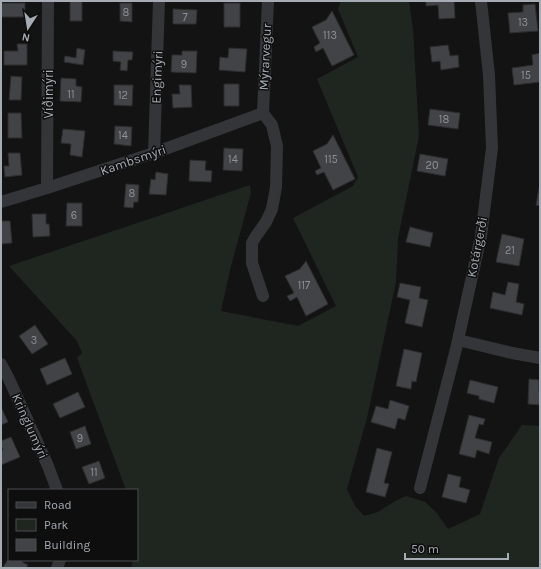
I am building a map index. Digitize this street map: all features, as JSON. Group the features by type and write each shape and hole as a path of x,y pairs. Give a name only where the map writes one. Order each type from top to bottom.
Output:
{"street":[{"name":"Víðimýri","path":"47,188 48,1"},
{"name":"Engimýri","path":"154,153 159,1"},
{"name":"Mýrarvegur","path":"263,113 268,1"},
{"name":"Kotárgerði","path":"420,488 458,340 481,236 492,148 489,75 481,1"},
{"name":"Kambsmýri","path":"1,202 154,153 263,113"},
{"path":"263,113 272,125 276,146 276,187 272,209 266,222 252,243 252,263 263,296"},
{"path":"458,340 540,358"},
{"name":"Kringlumýri","path":"1,364 48,466 57,489"}],"green space":[{"path":"341,1 409,1 413,29 419,136 398,238 396,282 367,418 347,489 355,506 364,516 378,512 406,496 425,502 436,512 448,529 480,514 499,458 522,425 540,426 540,568 131,568 133,561 138,561 138,489 126,489 77,358 82,353 77,341 9,266 250,185 251,193 231,266 221,311 298,326 336,306 293,218 353,186 358,177 317,79 358,57 338,9"}],"building":[{"path":"70,1 82,1 82,21 70,21"},
{"path":"426,1 454,1 455,18 439,19 438,5 426,6"},
{"path":"1,3 25,3 25,17 1,17"},
{"path":"120,3 132,3 132,22 120,21"},
{"path":"224,3 240,3 240,27 224,27"},
{"path":"535,4 538,31 510,33 508,13 523,12 523,5"},
{"path":"173,9 197,10 196,24 173,24"},
{"path":"332,11 354,55 332,66 323,48 316,52 314,47 320,43 312,27 326,20"},
{"path":"17,44 27,44 27,65 4,65 4,51 18,51"},
{"path":"448,45 450,56 458,55 459,67 441,70 440,61 432,62 430,47"},
{"path":"77,48 85,50 83,65 64,62 65,56 76,58"},
{"path":"229,48 247,49 245,72 219,70 220,57 228,58"},
{"path":"113,51 133,52 132,60 128,60 127,71 120,70 121,62 113,61"},
{"path":"182,51 197,51 196,73 171,72 172,55 182,55"},
{"path":"540,53 540,82 514,85 512,68 533,65 532,55"},
{"path":"11,76 22,77 21,100 9,100"},
{"path":"61,78 76,79 76,86 82,87 81,102 60,101"},
{"path":"224,84 239,84 239,106 224,106"},
{"path":"114,85 133,85 132,106 114,105"},
{"path":"179,85 191,85 192,107 173,108 172,94 180,94"},
{"path":"430,109 460,113 458,129 428,125"},
{"path":"8,113 21,113 22,138 8,138"},
{"path":"115,126 132,127 131,146 114,144"},
{"path":"63,129 85,131 82,157 70,155 71,144 61,143"},
{"path":"333,135 355,179 333,190 324,172 317,175 315,171 321,168 313,151 327,144"},
{"path":"224,148 243,149 242,171 223,170"},
{"path":"8,153 20,153 22,175 5,177 4,166 9,166"},
{"path":"420,154 448,159 445,176 417,171"},
{"path":"190,160 206,161 205,170 212,171 211,182 189,181"},
{"path":"156,172 168,174 166,195 149,194 151,179 155,180"},
{"path":"540,183 540,206 536,205"},
{"path":"126,184 139,185 138,202 134,202 133,208 124,207"},
{"path":"67,203 82,203 82,226 66,226"},
{"path":"32,214 46,214 46,224 49,224 50,236 33,237"},
{"path":"1,221 10,221 12,243 1,244"},
{"path":"410,227 433,233 430,247 406,242"},
{"path":"502,234 524,239 519,266 496,262"},
{"path":"306,261 328,304 306,316 297,297 290,301 287,296 294,293 285,276 300,269"},
{"path":"508,282 519,284 516,302 524,304 522,315 490,308 493,292 505,295"},
{"path":"400,283 421,287 419,298 428,300 422,327 405,323 410,300 397,297"},
{"path":"35,325 48,344 32,354 19,336"},
{"path":"404,349 422,353 416,382 412,381 411,389 396,386"},
{"path":"65,358 72,374 47,385 40,369"},
{"path":"529,379 539,380 540,405 528,404"},
{"path":"470,380 498,387 494,403 479,399 479,396 467,393"},
{"path":"78,392 85,407 60,418 53,404"},
{"path":"390,400 409,406 405,420 398,418 395,429 371,422 376,406 388,409"},
{"path":"1,407 8,422 1,425"},
{"path":"469,415 485,419 483,425 479,424 475,438 492,442 489,454 477,450 475,458 459,454"},
{"path":"85,426 91,444 76,449 70,432"},
{"path":"11,437 20,457 1,465 1,451 3,450 1,441"},
{"path":"377,448 392,452 384,483 389,484 385,497 366,492"},
{"path":"99,461 105,478 89,484 82,467"},
{"path":"448,474 461,477 459,487 470,490 466,503 442,497"},
{"path":"8,560 8,561 22,561 28,565 26,568 3,567"}]}
